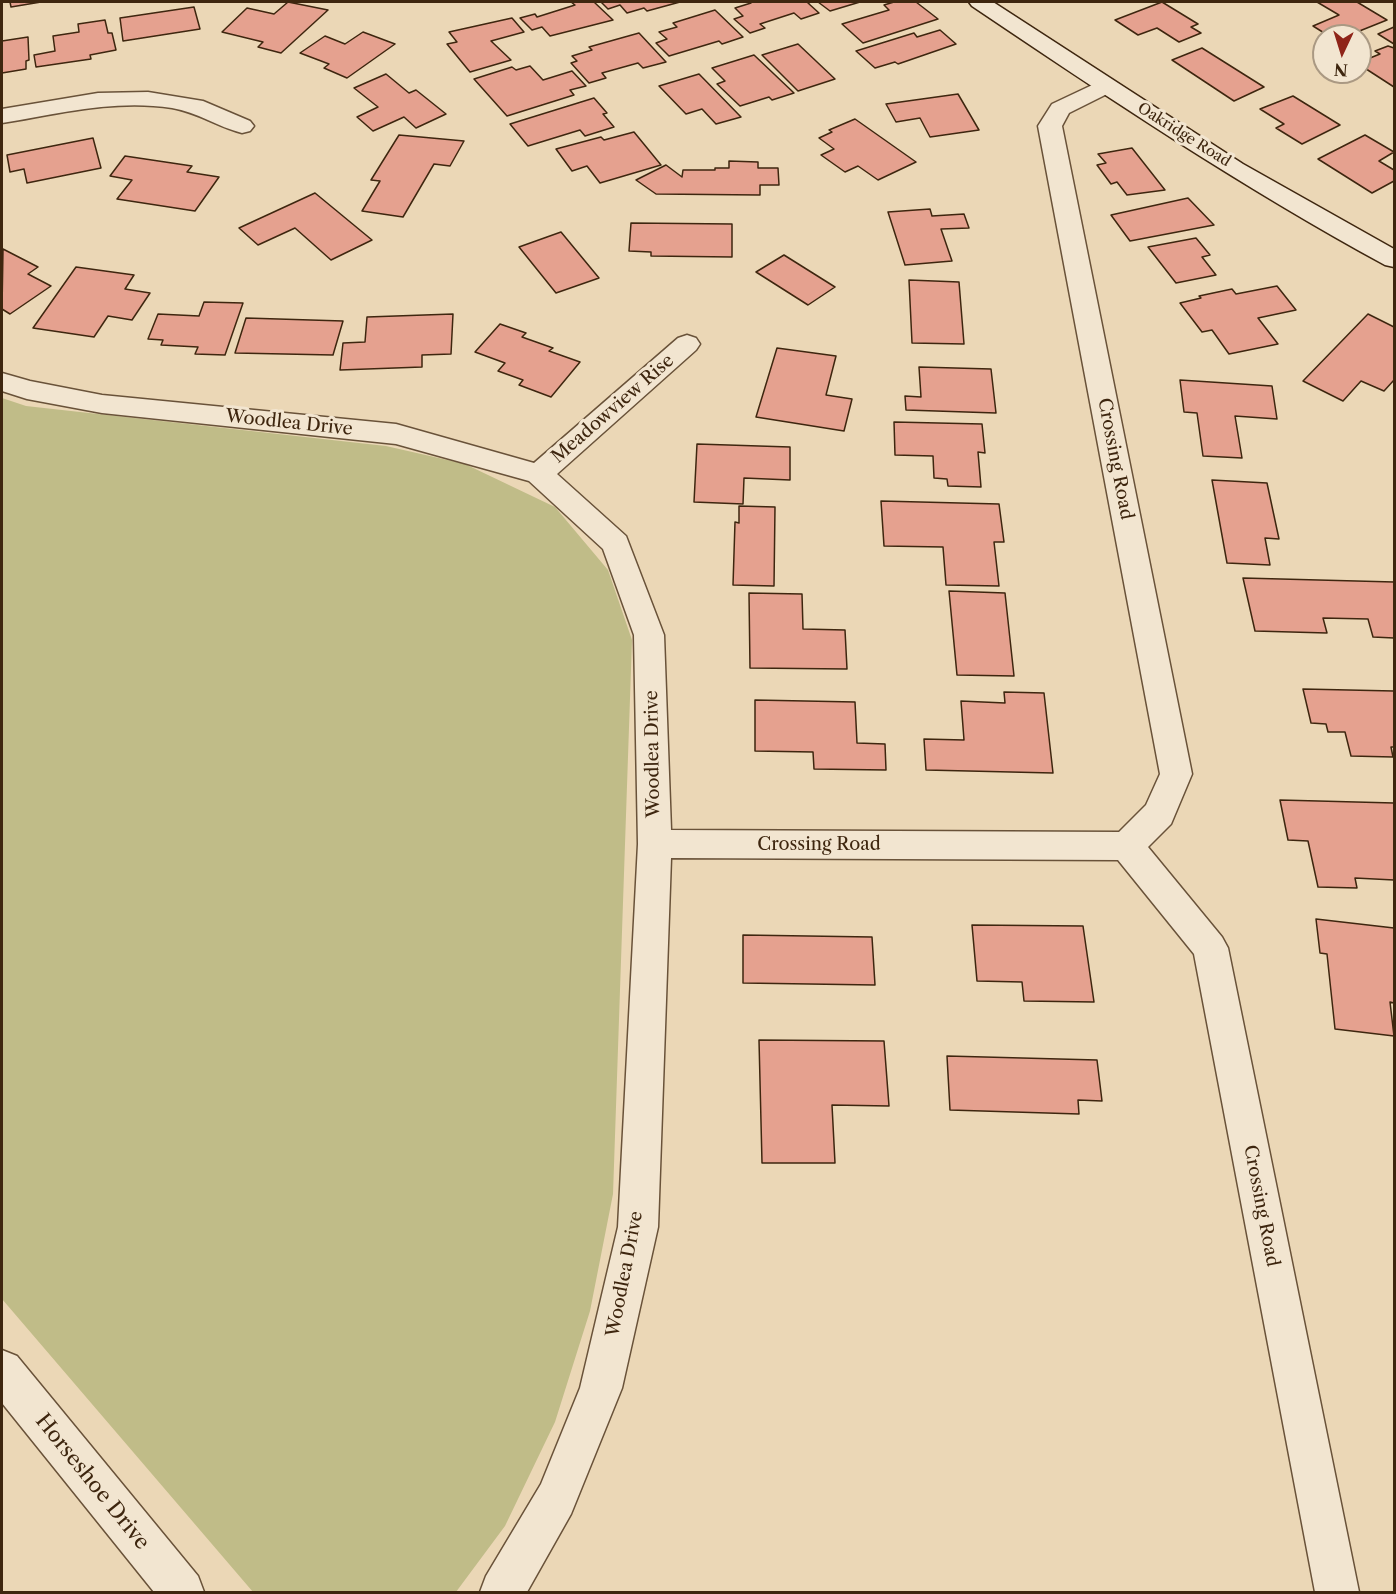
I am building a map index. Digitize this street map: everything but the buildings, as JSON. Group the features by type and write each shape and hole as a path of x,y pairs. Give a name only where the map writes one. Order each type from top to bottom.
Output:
{"street":[{"name":"Oakridge Road","path":"979,2 1106,86 1336,229 1395,259"},
{"name":"Crossing Road","path":"655,844 1127,846 1159,814 1176,774 1050,126 1060,109 1106,86"},
{"path":"2,116 98,101 150,100 194,106 242,126"},
{"name":"Meadowview Rise","path":"539,474 687,344"},
{"name":"Woodlea Drive","path":"2,382 27,390 102,404 396,435 539,474 616,544 649,634 655,844 638,1227 601,1388 556,1499 502,1593"},
{"name":"Crossing Road","path":"1127,846 1210,948 1337,1593"},
{"name":"Horseshoe Drive","path":"2,1371 182,1593"}],"shaded area":[{"path":"2,398 26,406 386,446 465,464 555,507 608,570 632,640 613,1194 590,1311 555,1422 505,1526 456,1592 253,1592 2,1299"}]}
